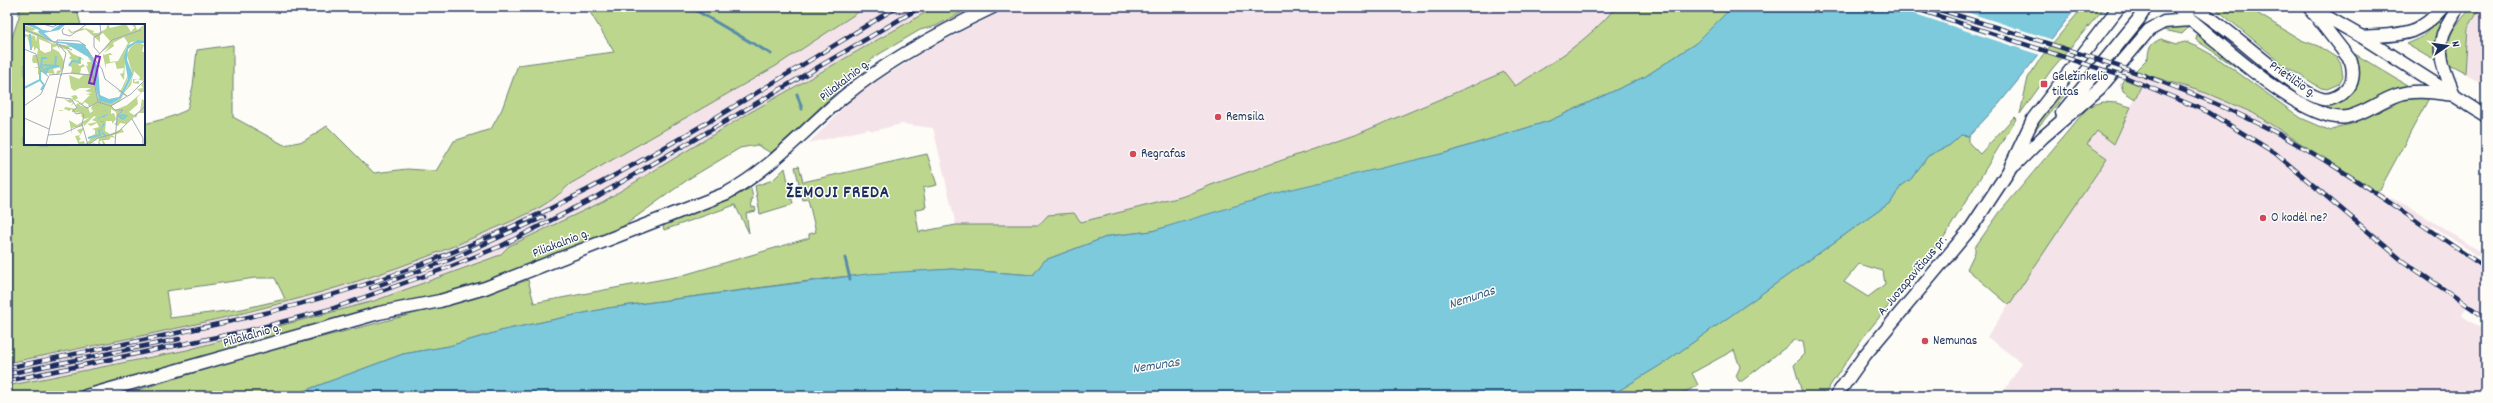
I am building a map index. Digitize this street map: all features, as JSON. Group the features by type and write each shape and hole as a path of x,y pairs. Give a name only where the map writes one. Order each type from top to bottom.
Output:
{"main road":[{"name":"Piliakalnio g.","path":"86,396 379,314 440,301 485,288 726,192 758,174 786,151 841,99 865,80 932,39 993,7"},
{"name":"A. Juozapavičiaus pr.","path":"1836,396 1865,355 1971,228 2008,172 2033,120 2118,7"},
{"name":"A. Juozapavičiaus pr.","path":"2043,137 2138,20 2146,7"},
{"name":"Prietilčio g.","path":"2178,7 2191,20 2288,97 2325,116 2336,118 2362,113 2387,99 2408,92 2454,95"},
{"name":"Prietilčio g.","path":"2194,7 2290,81 2310,94 2323,99 2331,99 2339,96 2347,89 2354,76 2353,68 2351,61 2310,7"},
{"name":"Prietilčio g.","path":"2310,7 2362,37 2454,95"},
{"path":"2362,37 2417,30 2434,18 2443,7"},
{"path":"2457,7 2446,29 2441,44 2441,56 2454,95 2486,116"},
{"name":"A. Juozapavičiaus pr.","path":"2008,172 2043,137 2100,88 2149,30 2164,22 2191,20"}],"shaded area":[{"path":"866,7 935,7 749,113 604,201 509,246 500,255 374,301 187,350 7,386 7,363 261,310 378,274 467,241 524,215 560,195 570,184 776,66"},
{"path":"1010,7 1616,7 1604,23 1569,52 1515,86 1504,72 1360,133 1211,185 1185,196 1081,222 1048,215 1039,225 956,225 933,128 902,124 873,131 868,129 809,143 859,92 935,45"},
{"path":"2481,7 2486,7 2486,88 2465,73 2468,28"},
{"path":"2129,71 2135,71 2206,93 2253,113 2374,190 2410,207 2486,255 2486,261 2432,226 2430,229 2486,265 2486,321 2466,308 2461,315 2486,332 2486,396 2001,396 2022,363 1987,337 2107,158 2086,144 2097,131 2115,144 2140,86 2124,79"}],"green space":[{"path":"19,7 76,7 81,24 24,24 24,145 145,145 145,124 168,118 187,110 193,86 197,50 233,45 233,117 284,145 304,141 327,126 374,173 407,169 436,171 454,141 491,129 502,109 518,65 614,52 587,7 866,7 776,66 570,184 552,200 541,207 426,257 368,278 249,312 189,326 7,363 7,52 19,17","holes":["255,278 275,278 285,299 242,309 170,318 166,291"]},
{"path":"935,7 972,7 936,26 920,30 876,56 856,72 773,154 757,145 740,148 690,178 611,235 486,285 264,340 260,331 374,301 500,255 509,246 604,201 749,113"},
{"path":"1616,7 1732,7 1696,43 1646,76 1549,121 1445,153 1152,231 1109,236 1045,260 1033,275 952,269 839,277 608,308 504,330 449,346 403,354 290,396 119,396 237,359 463,301 528,280 534,303 680,276 809,238 809,234 816,232 808,199 803,200 795,167 799,166 803,182 927,154 937,185 923,188 926,207 915,210 919,232 956,225 1039,225 1048,215 1074,213 1081,222 1185,196 1211,185 1360,133 1504,72 1515,86 1569,51 1594,30"},
{"path":"2083,7 2105,7 2052,69 2020,114 2028,78 2042,56"},
{"path":"2214,7 2247,7 2301,40 2318,46 2337,58 2341,64 2343,76 2339,84 2327,89 2321,88 2285,66"},
{"path":"2472,7 2481,7 2468,28 2465,73 2450,65 2448,47 2449,39 2455,27"},
{"path":"2445,13 2448,14 2436,36 2434,48 2435,61 2406,44 2422,37"},
{"path":"2178,25 2189,27 2182,34 2159,29"},
{"path":"2197,34 2199,34 2248,73 2246,74 2196,40"},
{"path":"2161,39 2177,44 2185,42 2196,46 2216,57 2301,118 2331,131 2337,127 2352,124 2410,97 2429,98 2379,191 2374,190 2253,113 2206,93 2135,71 2148,58 2151,46"},
{"path":"2355,54 2407,85 2359,108 2349,111 2329,111 2308,102 2324,105 2336,104 2350,95 2355,88 2359,72"},
{"path":"2124,79 2141,86 2135,99 2123,91 2121,84"},
{"path":"2063,89 2067,92 2026,142 2041,117"},
{"path":"2103,102 2117,103 2131,107 2114,144 2097,131 2087,144 2107,158 2009,305 1967,269 1975,252 1975,247 2000,212 2089,106"},
{"path":"2014,117 2016,119 1944,237 1861,340 1823,396 1803,396 1794,365 1805,354 1803,341 1795,340 1742,381 1739,381 1736,376 1740,367 1734,350 1692,373 1698,385 1682,393 1654,396 1651,392 1646,396 1610,396 1664,363 1891,202 1901,186 1911,179 1928,156 1950,145 1961,135 1969,136 1969,143 1980,154","holes":["1859,264 1883,271 1885,284 1868,297 1844,282"]},
{"path":"785,168 793,204 760,214 755,186 773,180"},
{"path":"751,188 753,199 751,200 752,208 755,207 756,211 746,213 749,233 735,205 664,230 663,226"},
{"path":"254,332 254,339 244,346 65,396 7,396 7,386 187,350"}],"water":[{"path":"1732,7 2077,7 1999,104 1969,136 1961,135 1950,145 1928,156 1911,179 1901,186 1891,202 1664,363 1610,396 290,396 403,354 449,346 504,330 608,308 867,274 952,269 1033,275 1045,260 1109,236 1152,231 1288,190 1445,153 1549,121 1646,76 1696,43"}],"pier":[{"name":"Geležinkelio tiltas","path":"1894,7 1951,7 2053,40 2040,55"}],"waterway":[{"path":"690,7 771,54"},
{"path":"797,94 802,109"},
{"path":"845,258 850,279"}],"railway":[{"path":"7,368 200,328 296,305 390,276 440,257 539,214 627,169 744,101 897,7"},
{"path":"7,381 255,329 331,309 452,266 501,246 596,197 921,7"},
{"path":"1911,7 2125,77 2208,112 2275,153 2404,262 2486,318"},
{"path":"1931,7 2051,44 2131,71 2170,85 2247,118 2309,151 2369,189 2486,268"},
{"path":"371,288 449,260 544,217"},
{"path":"7,374 179,339"}],"place":[{"name":"Geležinkelio tiltas","path":"2044,84"},
{"name":"Remsila","path":"1218,117"},
{"name":"Regrafas","path":"1133,154"},
{"name":"O kodėl ne?","path":"2263,218"},
{"name":"Nemunas","path":"1925,341"}],"district":[{"name":"ŽEMOJI FREDA","path":"838,194"}]}
